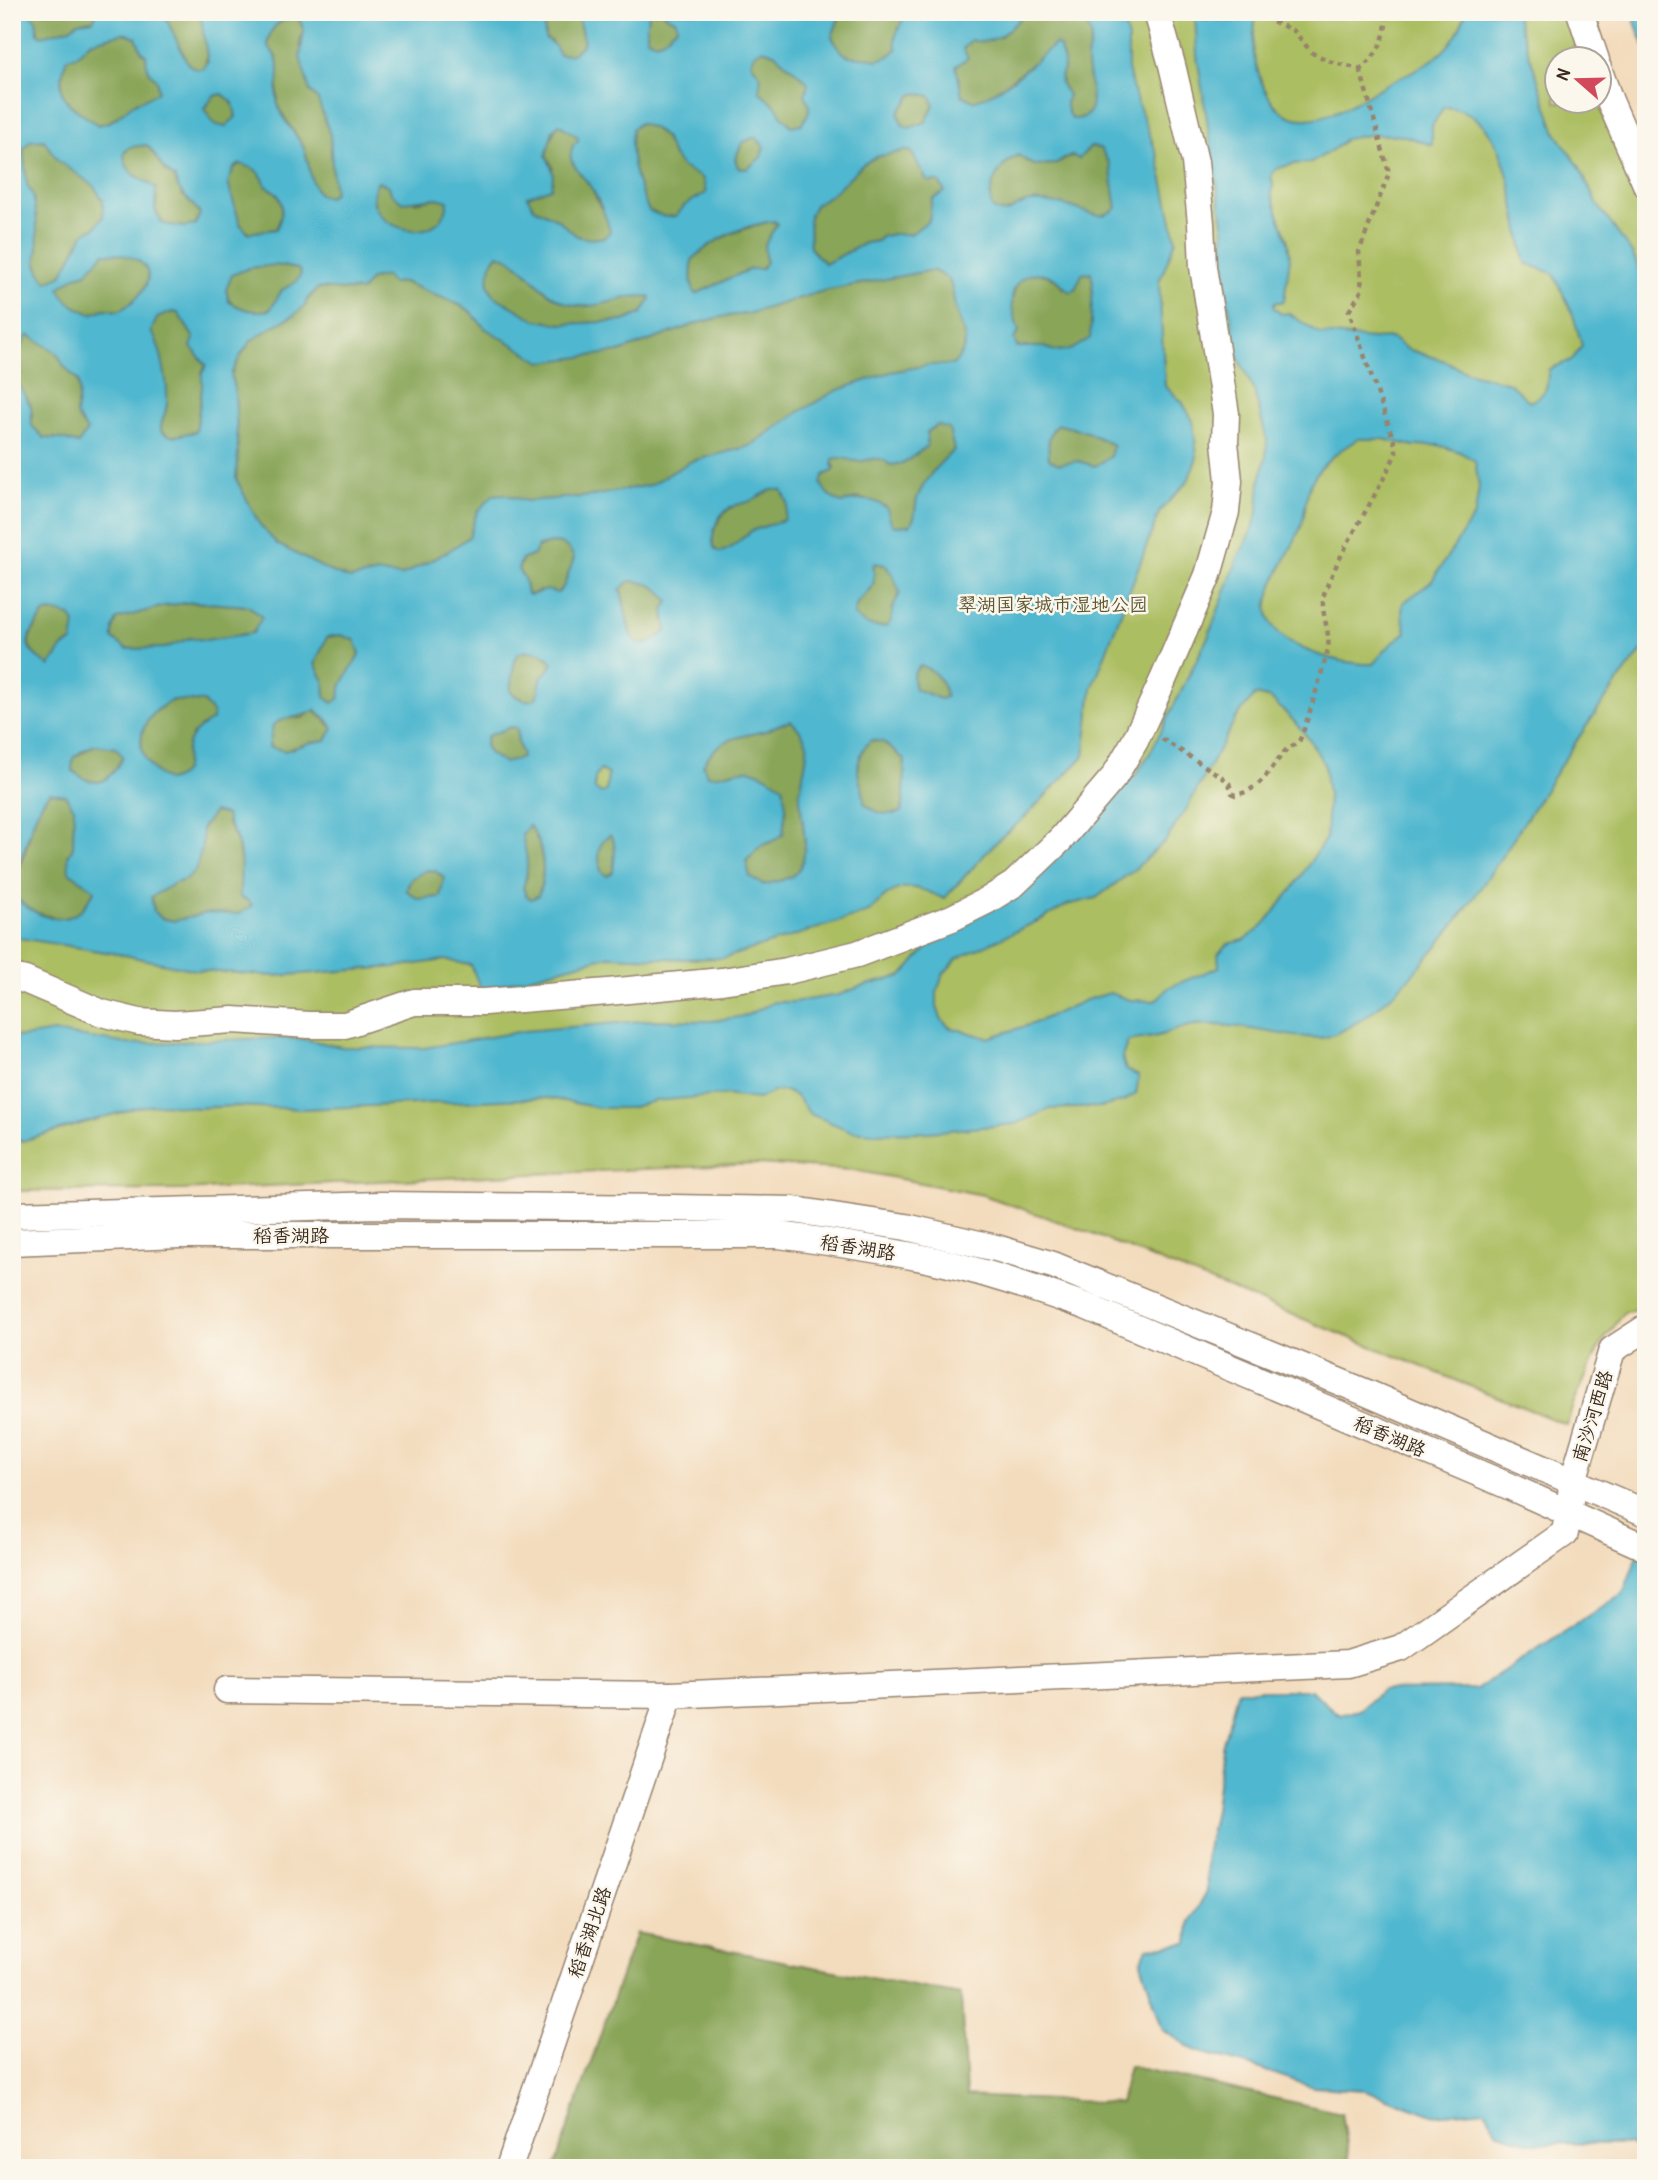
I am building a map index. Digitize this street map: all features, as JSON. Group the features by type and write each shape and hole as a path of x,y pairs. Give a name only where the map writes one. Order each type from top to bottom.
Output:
{"street":[{"path":"12,977 102,1013 139,1022 175,1024 233,1020 309,1026 345,1025 414,1002 485,1002 608,992 722,981 787,971 857,954 917,932 952,918 1014,884 1041,860 1091,806 1121,765 1163,680 1208,575 1226,512 1229,481 1225,442 1226,414 1203,267 1195,162 1157,12"},
{"path":"1580,12 1591,46"},
{"path":"1612,106 1646,184"},
{"name":"稻香湖路","path":"12,1215 380,1205 672,1208 794,1210 906,1227 996,1248 1053,1265 1367,1393 1637,1509"},
{"name":"稻香湖路","path":"12,1242 179,1235 779,1236 860,1246 933,1260 1004,1279 1085,1306 1646,1548"},
{"name":"南沙河西路","path":"227,1690 670,1695 1348,1664 1401,1648 1565,1533 1573,1481 1612,1350 1646,1328"},
{"name":"稻香湖北路","path":"509,2168 670,1695"}],"path":[{"path":"1263,17 1271,12"},
{"path":"1360,69 1378,50 1384,34 1386,12"},
{"path":"1191,19 1263,17 1294,31 1312,53 1334,63 1360,69"},
{"path":"1152,732 1229,783 1233,794 1239,794 1264,780 1284,752 1299,742 1328,650 1326,621 1321,603 1346,547 1395,453 1395,444 1349,311 1363,287 1358,257 1389,173 1360,69"}],"green space":[{"name":"翠湖国家城市湿地公园","path":"12,12 1566,12 1578,46 1542,46 1542,116 1604,116 1626,169 1646,206 1646,1309 1625,1312 1599,1347 1567,1425 1085,1231 983,1195 854,1170 756,1164 181,1190 12,1191"},
{"path":"29,12 98,12 93,20 78,22 70,28 42,36 38,33 36,20"},
{"path":"163,12 200,12 207,50 203,69 196,69 188,64"},
{"path":"543,12 577,12 584,43 573,54 558,55 551,41 545,38"},
{"path":"650,12 664,12 666,16 677,20 677,27 662,40 655,42 647,38"},
{"path":"845,12 904,12 903,23 895,37 897,49 878,61 842,52 832,37 840,15"},
{"path":"1026,12 1079,12 1088,28 1091,38 1087,68 1092,97 1089,113 1082,118 1072,119 1067,111 1068,95 1061,81 1063,63 1060,47 985,96 973,101 962,95 956,66 967,58 963,49 971,40 1000,37"},
{"path":"298,17 304,30 300,42 305,74 310,91 318,99 330,135 334,192 329,197 319,195 311,183 303,146 278,107 277,58 268,46 270,34 276,25"},
{"path":"124,33 136,37 146,55 149,72 157,79 159,91 110,121 98,125 70,105 65,98 61,82 63,71 67,58 76,56 90,42"},
{"path":"763,49 774,53 808,82 805,96 809,110 802,124 792,126 777,107 759,91 760,76 751,63 754,54"},
{"path":"917,93 931,96 934,105 926,122 909,128 902,124 898,113 911,95"},
{"path":"223,94 232,103 236,114 233,122 225,128 214,124 204,108 214,96"},
{"path":"558,123 578,137 592,188 608,218 610,231 606,237 591,239 577,236 557,219 534,208 527,196 543,191 553,167 546,156 548,144"},
{"path":"640,123 655,129 665,138 673,156 703,179 706,193 685,205 676,216 665,217 649,211 641,192 632,161 631,140 632,129"},
{"path":"755,137 764,146 761,157 747,169 738,168 735,159 742,143"},
{"path":"44,140 93,185 103,200 103,217 95,228 84,233 62,275 48,282 43,278 36,262 38,246 33,195 27,185 23,149 29,141"},
{"path":"147,145 166,171 175,178 182,195 196,207 200,214 196,225 184,227 163,224 155,210 155,193 126,166 124,153 130,147"},
{"path":"1091,146 1101,149 1110,165 1117,208 1111,212 1094,215 1067,206 1041,202 1026,203 1003,213 992,208 993,184 1000,170 1011,159 1018,155 1034,165 1056,164"},
{"path":"911,151 919,166 939,182 945,192 932,207 929,220 911,234 883,236 826,264 810,248 809,217 815,205 833,193 863,164 876,157"},
{"path":"240,164 257,170 266,186 280,199 282,210 276,229 248,233 240,224 228,183 234,168"},
{"path":"378,181 389,186 391,193 415,202 437,198 449,201 442,218 430,227 415,230 400,228 387,221 377,210 373,196"},
{"path":"772,221 777,224 767,242 766,262 761,269 750,269 696,294 692,283 692,260 710,245 729,235"},
{"path":"104,252 134,258 143,264 148,272 147,281 143,291 119,311 104,309 92,314 72,305 59,288 76,276 86,273"},
{"path":"498,254 509,258 552,295 574,305 593,306 641,296 650,297 650,300 641,314 624,321 562,324 535,320 494,296 488,285 491,264"},
{"path":"275,265 298,269 301,274 296,282 282,290 270,310 249,310 229,301 226,290 232,275 249,268"},
{"path":"932,270 948,278 964,335 964,349 953,365 929,365 891,372 836,391 799,412 750,446 692,461 650,485 592,496 526,501 504,494 477,512 469,537 401,576 379,573 350,579 277,544 260,525 236,479 238,454 235,392 231,374 251,341 293,316 318,288 361,291 371,279 386,276 391,283 403,282 458,304 469,310 485,328 499,336 619,352 698,323 747,314 823,291"},
{"path":"1091,272 1091,338 1071,350 1017,347 1011,313 1012,300 1022,279 1030,274 1042,274 1054,279 1064,289 1075,289 1082,273"},
{"path":"172,312 178,313 194,338 206,365 202,374 196,432 172,437 161,431 167,405 166,388 162,360 153,339 152,328 157,319"},
{"path":"28,334 56,352 78,381 76,415 87,431 78,444 62,439 44,438 32,426 30,404 17,380 12,360 13,352 20,349"},
{"path":"1058,424 1087,432 1113,445 1110,457 1095,466 1078,461 1059,465 1049,459 1049,440"},
{"path":"937,425 949,428 954,450 924,485 910,525 894,526 889,521 885,506 859,498 841,503 822,486 820,482 824,475 835,467 831,461 833,459 843,456 859,462 872,457 884,459 926,446 927,432"},
{"path":"782,490 788,503 784,520 751,531 721,553 715,550 715,529 725,512 752,496"},
{"path":"551,543 565,546 574,558 564,586 558,593 539,591 527,594 518,570 520,564 530,552"},
{"path":"874,563 885,565 901,593 893,607 888,626 869,626 854,615 859,600 870,589"},
{"path":"629,581 653,586 662,592 669,602 664,618 668,630 653,641 642,644 635,641 630,633 620,590"},
{"path":"193,602 249,606 263,617 254,633 206,640 190,638 165,648 127,649 113,639 116,619 164,606"},
{"path":"56,612 72,616 76,624 72,642 65,645 49,666 33,653 29,642 45,613"},
{"path":"341,635 355,640 360,653 342,684 339,699 333,703 325,697 324,681 315,664 327,637"},
{"path":"519,653 542,653 553,663 540,684 536,698 532,700 520,698 510,691 515,658"},
{"path":"920,666 938,677 946,697 940,699 915,689 913,676"},
{"path":"173,700 203,702 213,713 212,720 192,736 188,744 184,771 168,781 147,762 141,739 150,717"},
{"path":"314,710 333,728 326,740 285,751 269,747 272,725 282,718 302,718"},
{"path":"792,721 803,734 807,744 800,793 805,842 803,860 796,873 764,885 749,877 746,861 760,846 783,834 786,807 733,771 716,777 707,775 703,765 714,749 729,740"},
{"path":"511,727 517,728 522,755 521,758 504,763 490,754 485,746 487,736"},
{"path":"871,740 883,742 905,760 901,812 881,813 864,803 858,766 863,749"},
{"path":"95,745 116,748 123,756 113,773 102,781 95,782 72,770 73,758"},
{"path":"50,792 65,795 74,808 69,872 95,889 78,912 63,918 46,916 29,909 16,898 12,887 12,880 25,853 38,809"},
{"path":"214,812 227,815 227,823 237,841 247,900 252,904 237,914 208,913 174,921 161,918 154,911 151,897 187,879 202,848 202,828"},
{"path":"529,825 538,841 543,868 538,896 531,899 523,888 527,876 522,835"},
{"path":"610,835 614,843 615,857 613,872 606,876 601,872 599,851 602,842"},
{"path":"427,870 435,871 444,878 440,897 418,899 406,890 411,879"},
{"path":"636,1933 961,1995 966,2096 1120,2103 1129,2066 1342,2113 1351,2168 554,2168"}],"water":[{"path":"12,12 29,12 36,20 38,33 42,36 70,28 78,22 93,20 98,12 163,12 188,64 196,69 203,69 208,62 200,12 414,12 429,18 437,12 543,12 545,38 556,47 559,55 573,54 584,43 577,12 650,12 647,38 655,42 662,40 677,27 676,20 666,16 664,12 845,12 840,15 832,37 842,52 878,60 897,49 895,39 904,12 1026,12 1002,35 988,41 971,40 963,49 968,58 956,66 962,95 973,101 996,91 1017,77 1055,44 1060,47 1064,61 1061,81 1068,95 1066,108 1072,119 1082,118 1089,113 1092,97 1087,68 1091,35 1079,12 1120,12 1128,39 1128,69 1133,90 1158,157 1176,240 1159,282 1165,386 1182,402 1193,421 1197,457 1188,481 1160,511 1092,689 1084,756 1024,818 999,839 944,899 921,889 903,888 887,895 869,912 724,958 608,956 481,990 471,965 445,960 395,967 274,976 195,970 124,955 12,937 12,891 36,913 61,918 78,912 95,890 69,872 68,856 73,847 74,808 65,795 50,792 37,811 12,875 12,371 31,406 32,426 44,438 62,439 78,444 87,431 76,415 78,381 56,352 28,335 20,349 13,352 12,356","holes":["298,17 304,30 300,57 310,91 318,100 330,135 334,192 329,197 319,195 315,189 304,149 279,108 278,63 268,46 270,34 276,25","124,33 136,37 146,55 149,72 157,79 158,91 133,104 113,120 98,125 70,105 65,98 61,82 67,58 76,56 90,42","763,49 774,53 808,82 805,96 809,110 802,124 791,126 777,107 759,91 761,76 751,63 754,54","917,93 931,96 934,105 926,122 909,128 902,124 898,113 911,95","223,94 233,103 236,117 225,127 214,124 204,109 214,96","640,123 655,129 665,138 673,156 682,167 703,179 706,193 685,205 676,216 665,217 649,211 632,161 632,129","559,124 578,137 571,159 602,208 610,231 605,237 591,239 577,236 557,219 534,208 527,196 551,188 552,168 546,156 553,130","755,137 764,146 761,157 747,169 738,168 735,159 742,143","44,140 58,161 93,185 103,200 103,217 95,228 84,233 62,275 48,282 43,278 36,262 38,246 33,195 27,185 23,149 30,141","147,145 197,209 200,214 195,225 184,227 163,224 155,210 156,188 130,171 124,152 130,147","1091,146 1101,149 1110,165 1117,208 1100,215 1041,202 1026,203 1003,213 992,208 993,185 1005,165 1018,155 1034,165 1056,164 1071,155 1079,159","903,151 911,151 927,181 939,182 945,192 932,199 929,220 911,234 883,236 825,264 810,248 809,217 815,205 833,193 863,164 876,157","240,164 257,171 266,186 280,199 282,210 276,229 248,233 240,224 228,183 234,168","378,181 389,186 391,193 403,202 437,198 448,201 442,217 431,227 416,230 401,228 387,221 377,210 373,197","775,221 777,224 764,246 766,262 761,269 750,269 696,294 692,283 692,260 710,245 730,234 763,223","104,253 134,259 148,272 143,291 119,311 104,309 92,314 65,298 59,288 76,276 86,273","498,254 509,258 552,295 574,305 593,306 631,297 650,297 641,314 624,321 562,324 536,320 494,296 488,285 491,264","275,265 298,269 301,274 296,282 282,290 270,310 249,310 229,302 226,290 232,275 249,268","932,270 948,278 950,282 965,342 964,349 953,365 929,365 891,372 836,391 799,412 750,446 692,461 650,485 592,496 526,501 504,494 493,495 477,512 469,537 401,576 379,573 350,579 277,544 260,525 236,479 238,454 235,392 231,374 251,341 293,316 305,306 307,299 318,288 361,291 371,279 386,276 391,283 404,282 469,310 485,328 542,362 619,352 698,323 747,314 823,291","1091,272 1093,282 1090,338 1071,350 1017,347 1014,339 1019,332 1012,304 1019,282 1024,277 1038,273 1057,280 1071,292 1082,274","172,312 178,313 194,338 191,347 206,365 202,374 196,432 169,436 161,431 167,402 162,358 151,332 157,318","1057,424 1087,432 1113,445 1110,457 1095,466 1078,461 1059,464 1049,459 1048,444 1051,432","937,425 949,429 954,450 924,485 910,525 894,526 887,508 869,500 841,503 822,486 824,475 835,467 832,466 833,459 882,459 890,465 904,463 927,446 927,432","772,490 782,490 788,503 784,520 751,531 731,548 721,552 715,549 713,534 722,514 738,504 751,501","551,543 565,546 574,558 564,586 558,593 547,590 527,594 524,578 518,570 521,560 534,555 538,546","874,563 885,565 893,575 900,593 887,626 869,625 854,615 858,601 872,586","629,581 652,586 669,602 664,609 667,630 652,641 642,644 635,641 627,623 620,590","193,602 249,606 262,617 253,633 206,640 190,638 165,648 127,649 113,639 117,619 164,606","56,612 71,616 75,624 72,642 61,649 49,666 29,647 30,636 45,613","341,635 355,640 360,653 342,684 339,699 333,703 325,697 324,681 315,664 327,637","533,651 548,657 553,663 542,676 536,697 533,700 525,700 510,691 515,658 519,653","920,666 930,670 941,682 946,697 940,699 915,689 913,676","173,700 203,702 213,713 212,720 192,736 186,751 184,771 168,781 147,762 141,739 150,717","315,710 327,719 333,728 326,740 285,751 269,747 273,725","791,721 807,744 807,755 800,793 805,842 803,860 796,873 764,885 750,877 746,861 760,846 783,834 786,807 783,786 752,770 707,775 703,765 721,744 737,737 765,731","511,727 517,728 521,758 504,763 490,754 485,746 487,736","871,740 883,742 905,760 901,812 881,813 864,803 858,774 860,758","95,745 116,748 123,757 113,773 101,781 88,780 72,770 73,758","600,770 608,774 606,791 600,793 595,789 595,778","214,812 226,815 239,848 240,898 252,905 237,914 208,913 174,921 161,918 154,911 151,897 187,879 195,871 202,848 202,827","529,825 541,850 543,869 538,896 531,899 523,888 527,862 522,835","610,835 614,843 615,857 613,872 607,876 601,872 599,856 602,842","427,870 435,871 444,878 440,897 418,899 406,890 411,879"]},
{"path":"1195,12 1256,12 1254,55 1264,88 1277,107 1286,114 1307,119 1343,109 1430,61 1451,42 1466,12 1515,12 1542,92 1542,116 1550,116 1556,133 1579,166 1597,204 1632,253 1646,284 1646,646 1592,718 1459,918 1427,958 1393,993 1360,1021 1324,1038 1201,1025 1128,1041 1122,1057 1126,1070 1139,1076 1136,1094 1124,1101 1102,1107 1050,1109 1016,1124 928,1132 851,1131 810,1114 796,1096 785,1091 775,1091 758,1099 724,1095 654,1101 629,1108 600,1108 548,1098 304,1109 235,1106 197,1108 163,1104 139,1107 22,1141 12,1141 12,1036 24,1037 53,1032 129,1044 272,1038 304,1039 342,1047 424,1048 524,1031 652,1020 711,1021 745,1016 774,1002 839,995 902,976 927,948 961,929 1135,776 1150,753 1208,637 1258,512 1267,440 1254,391 1237,355 1225,282 1224,229 1197,56","holes":["1444,107 1467,113 1484,126 1497,145 1506,168 1526,263 1554,274 1573,315 1582,345 1572,360 1549,369 1544,392 1530,402 1509,383 1467,372 1445,361 1407,349 1392,338 1372,339 1320,334 1288,313 1281,314 1274,308 1274,303 1284,301 1290,258 1288,242 1271,193 1271,176 1275,169 1311,163 1345,139 1373,134 1405,136 1432,145 1432,126","1358,439 1383,439 1414,446 1438,445 1460,452 1475,461 1479,487 1475,514 1431,582 1403,603 1402,614 1406,632 1373,664 1342,661 1306,650 1277,631 1269,618 1270,594 1302,524 1311,483 1321,467","1255,695 1271,699 1310,740 1324,764 1328,795 1326,838 1292,890 1261,928 1244,940 1228,944 1218,954 1219,967 1169,987 1155,1001 1130,1000 1110,993 988,1038 949,1027 941,1019 937,1006 937,991 944,973 958,958 1067,905 1096,898 1134,870 1166,840 1187,808 1236,718"]},
{"path":"1631,12 1646,12 1646,50"},
{"path":"1646,1534 1646,2154 1628,2144 1530,2143 1496,2132 1486,2110 1433,2115 1365,2090 1313,2087 1196,2051 1163,2030 1141,1962 1147,1948 1188,1943 1190,1922 1207,1891 1206,1855 1215,1810 1222,1747 1238,1690 1310,1690 1339,1715 1359,1710 1382,1690 1476,1689 1623,1593"}]}
